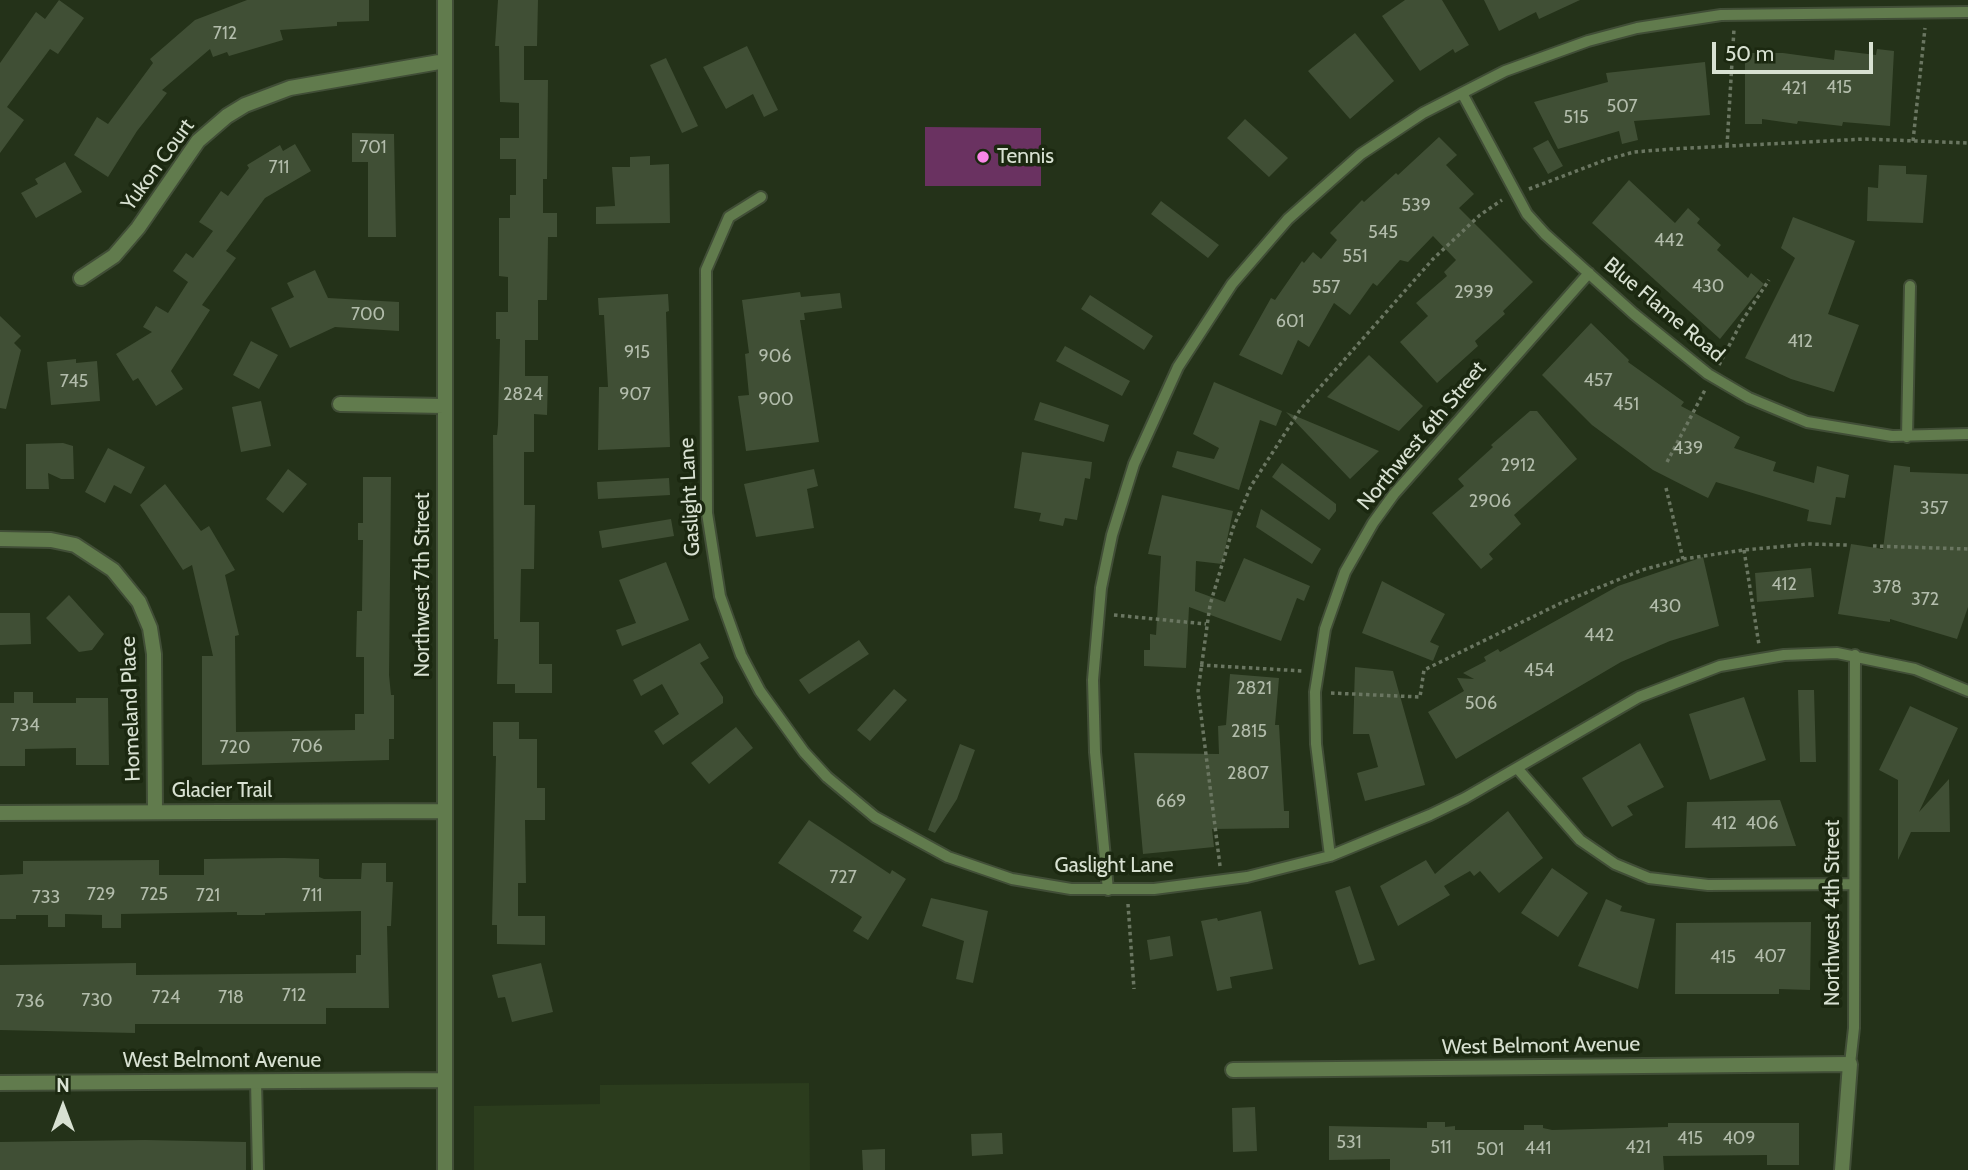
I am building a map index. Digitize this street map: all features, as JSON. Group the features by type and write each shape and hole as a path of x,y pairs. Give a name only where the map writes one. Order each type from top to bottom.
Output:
{"street":[{"name":"Northwest 7th Street","path":"445,0 445,1170"},
{"name":"Yukon Court","path":"81,278 114,256 138,228 198,141 209,128 236,110 290,88 445,61"},
{"path":"340,404 444,406"},
{"name":"Homeland Place","path":"0,539 51,540 75,545 113,570 139,602 150,628 154,654 155,812"},
{"name":"Glacier Trail","path":"0,813 444,811"},
{"name":"West Belmont Avenue","path":"1233,1070 1850,1064"},
{"name":"Northwest 4th Street","path":"1842,1170 1850,1064"},
{"name":"West Belmont Avenue","path":"0,1083 444,1080"}],"lane":[{"path":"1108,890 1092,707 1098,613 1112,535 1133,464 1178,367 1221,299 1255,255 1333,177 1386,136 1515,66 1588,41 1666,23 1735,14 1968,12"},
{"name":"Blue Flame Road","path":"1462,93 1527,214 1681,354 1749,398 1807,422 1849,431 1908,437 1968,434"},
{"name":"Gaslight Lane","path":"761,197 729,217 706,270 705,457 710,540 720,596 741,655 774,713 804,752 851,799 899,833 948,857 1012,879 1070,889 1127,890 1222,880 1330,856 1430,815 1666,685 1720,666 1761,658 1819,652 1855,655 1915,668 1968,691"},
{"name":"Northwest 6th Street","path":"1330,856 1316,744 1315,692 1317,672 1338,588 1378,515 1589,273"},
{"path":"1908,437 1910,286"},
{"name":"Northwest 4th Street","path":"1850,1064 1854,1028 1855,655"},
{"path":"1517,768 1580,840 1615,864 1648,878 1707,886 1854,884"},
{"path":"256,1081 258,1170"}],"path":[{"path":"1913,141 1927,12"},
{"path":"1727,146 1735,14"},
{"path":"1527,190 1634,152 1865,139 1968,143"},
{"path":"1222,880 1200,717 1200,665 1206,624 1233,527 1251,486 1273,447 1300,410 1433,259 1480,215 1504,198"},
{"path":"1719,365 1742,321 1769,280"},
{"path":"1667,462 1706,388"},
{"path":"1666,488 1684,558"},
{"path":"1315,692 1420,697 1424,670 1613,580 1684,558 1808,544 1847,545"},
{"path":"1872,546 1968,549"},
{"path":"1744,550 1761,658"},
{"path":"1098,613 1206,624"},
{"path":"1200,665 1317,672"},
{"path":"1127,890 1134,989"}],"shaded area":[{"name":"Tennis","path":"925,127 1041,128 1041,186 925,186"},
{"path":"809,1083 810,1170 474,1170 474,1106 600,1104 600,1085"}],"building":[{"path":"59,0 84,18 58,54 50,49 7,107 24,120 0,153 0,63 36,12 45,19"},
{"path":"247,0 369,0 369,21 337,22 337,26 280,30 283,40 229,56 227,52 213,57 210,49 162,90 167,93 137,131 108,177 74,155 97,117 108,124 153,63 150,59 195,20"},
{"path":"498,0 538,0 537,46 524,46 524,80 548,80 547,179 543,179 543,213 557,213 557,237 548,237 547,300 538,300 538,340 525,340 525,376 548,376 547,415 534,414 534,452 524,452 524,505 535,505 534,569 521,569 520,622 539,622 539,664 552,664 552,693 515,693 515,684 497,684 498,639 494,639 493,435 497,435 498,425 500,339 496,339 496,312 508,312 508,277 499,276 499,218 510,218 510,195 516,195 516,159 500,159 500,138 519,138 519,103 500,102 499,46 495,46"},
{"path":"1405,0 1442,0 1469,45 1455,53 1453,49 1420,71 1382,16"},
{"path":"1484,0 1580,0 1539,19 1536,12 1499,31"},
{"path":"1355,33 1394,81 1350,119 1308,71"},
{"path":"747,46 778,110 764,117 753,94 726,109 703,67"},
{"path":"1877,49 1894,51 1890,126 1843,122 1842,126 1798,121 1797,124 1762,119 1762,124 1745,124 1745,53 1783,53 1834,60 1835,50 1876,55"},
{"path":"666,58 698,126 682,133 650,65"},
{"path":"1705,62 1710,115 1634,121 1638,140 1622,144 1619,131 1558,149 1534,102 1608,82 1606,73"},
{"path":"1245,119 1288,158 1269,177 1227,138"},
{"path":"352,133 394,134 396,237 368,237 368,162 352,162"},
{"path":"1439,137 1457,155 1446,165 1474,194 1459,208 1533,282 1503,311 1505,314 1475,341 1478,346 1437,383 1400,342 1428,316 1416,303 1447,276 1444,272 1456,260 1433,236 1408,262 1400,260 1377,286 1373,283 1350,315 1334,303 1309,347 1298,340 1282,375 1239,355 1271,298 1275,300 1302,261 1304,263 1313,252 1321,259 1337,240 1330,233 1362,200 1364,202 1396,173 1398,175"},
{"path":"1548,140 1563,166 1548,174 1533,148"},
{"path":"295,144 311,171 265,198 226,251 236,258 202,305 210,310 171,371 183,389 156,406 138,378 133,381 116,354 152,332 143,327 156,306 168,313 188,282 173,271 186,253 193,258 213,231 199,222 221,191 228,196 249,168 247,165 280,145 283,151"},
{"path":"650,156 650,165 669,164 670,223 596,224 596,207 615,206 612,167 630,167 630,157"},
{"path":"65,162 82,192 36,218 21,193 38,184 35,179"},
{"path":"1879,165 1906,166 1906,174 1927,175 1923,223 1867,221 1868,187 1878,188"},
{"path":"1629,180 1675,223 1688,208 1700,219 1697,223 1721,245 1717,250 1748,278 1751,273 1764,284 1720,339 1592,223"},
{"path":"1161,201 1219,245 1208,258 1151,214"},
{"path":"1793,217 1855,241 1828,314 1859,325 1834,392 1791,379 1745,358 1795,258 1781,248"},
{"path":"315,270 328,298 399,302 399,331 335,327 290,348 271,308 294,297 287,283"},
{"path":"800,292 801,297 840,293 842,308 804,313 805,320 800,320 819,442 746,451 738,396 749,395 745,354 749,353 742,300"},
{"path":"668,294 669,311 666,312 670,447 598,450 599,387 608,387 604,315 599,315 598,298"},
{"path":"1090,295 1153,336 1144,350 1081,309"},
{"path":"0,316 21,336 14,343 21,350 6,409 0,408"},
{"path":"1591,323 1629,360 1628,362 1684,402 1681,406 1740,437 1734,448 1776,462 1773,471 1814,483 1817,466 1849,475 1845,498 1836,497 1831,525 1807,521 1809,510 1716,482 1708,498 1653,470 1592,425 1542,375"},
{"path":"251,341 278,355 259,389 233,375"},
{"path":"1065,346 1130,381 1122,396 1056,361"},
{"path":"1369,355 1423,406 1399,431 1327,397"},
{"path":"76,359 76,363 97,361 100,401 51,405 47,362"},
{"path":"1214,382 1282,411 1276,426 1260,420 1239,490 1172,467 1177,451 1214,459 1219,448 1193,434"},
{"path":"261,401 271,446 241,452 232,407"},
{"path":"1040,402 1109,425 1104,442 1034,420"},
{"path":"1530,411 1537,411 1577,459 1514,515 1521,524 1489,554 1493,559 1481,569 1432,513 1464,486 1458,479"},
{"path":"1286,412 1379,451 1350,479"},
{"path":"63,443 73,446 74,479 61,479 48,473 49,489 26,489 26,444"},
{"path":"108,448 145,467 131,494 114,485 105,503 85,492"},
{"path":"1022,452 1092,462 1090,479 1085,478 1077,520 1065,518 1063,526 1039,521 1041,513 1014,508"},
{"path":"1282,463 1336,504 1336,511 1329,520 1272,477"},
{"path":"1894,465 1910,467 1910,472 1968,474 1968,607 1957,639 1890,619 1890,622 1838,614 1851,544 1883,549"},
{"path":"288,469 307,484 283,513 266,499"},
{"path":"814,469 818,486 807,489 814,528 756,537 744,484"},
{"path":"363,477 391,477 389,675 391,695 394,695 394,739 389,739 389,760 202,765 202,656 213,656 192,565 183,570 140,505 165,484 201,531 209,526 235,570 225,575 239,635 235,636 236,732 355,730 355,714 364,714 364,657 356,657 357,611 362,611 363,540 358,540 358,523 363,523"},
{"path":"669,478 670,495 598,499 597,482"},
{"path":"1162,495 1233,511 1222,564 1196,561 1195,591 1225,602 1244,558 1310,586 1304,601 1297,598 1281,641 1189,607 1186,668 1144,666 1144,650 1150,650 1150,634 1156,635 1161,556 1148,554"},
{"path":"1261,509 1321,549 1312,564 1256,527"},
{"path":"671,519 674,536 602,548 599,531"},
{"path":"1703,557 1719,626 1670,641 1621,662 1456,759 1428,712 1464,691 1457,678 1474,679 1463,673 1486,661 1484,657 1498,649 1500,652 1618,586"},
{"path":"666,562 689,620 622,646 616,630 636,623 619,580"},
{"path":"1811,568 1814,597 1757,602 1755,573"},
{"path":"1382,581 1445,614 1430,642 1439,646 1433,661 1362,633"},
{"path":"69,595 104,634 92,650 79,652 46,618"},
{"path":"0,613 30,613 31,644 0,645"},
{"path":"859,640 869,654 809,694 799,680"},
{"path":"700,643 709,658 700,663 723,697 723,703 663,745 654,731 679,714 662,684 641,696 633,680"},
{"path":"1355,667 1393,671 1425,785 1365,801 1357,773 1378,767 1369,734 1353,734"},
{"path":"1230,674 1279,678 1275,725 1279,725 1284,811 1289,811 1289,828 1212,829 1214,847 1143,854 1134,753 1219,754 1218,726 1226,725"},
{"path":"894,689 907,700 870,741 857,730"},
{"path":"1798,690 1814,690 1816,762 1800,762"},
{"path":"14,692 33,692 33,703 76,703 76,698 108,698 109,765 76,765 76,748 25,749 25,766 0,766 0,703 14,703"},
{"path":"1744,697 1766,760 1710,780 1689,714"},
{"path":"1910,706 1958,728 1919,812 1949,779 1950,832 1911,832 1898,860 1898,780 1879,770"},
{"path":"493,722 519,722 519,739 537,739 537,788 545,788 545,820 525,820 526,883 518,883 518,916 545,916 545,945 497,944 497,925 492,925 496,756 493,756"},
{"path":"736,727 753,748 709,784 691,763"},
{"path":"1640,743 1664,787 1627,806 1633,815 1612,827 1582,778"},
{"path":"960,744 975,750 957,799 935,833 928,830"},
{"path":"1780,800 1796,846 1685,848 1687,802"},
{"path":"1508,811 1543,858 1499,893 1480,871 1474,876 1470,871 1444,886 1450,895 1398,926 1380,886 1426,860 1435,874"},
{"path":"809,820 890,874 892,870 906,879 868,940 853,931 862,917 778,863"},
{"path":"204,859 319,859 319,877 324,879 361,879 362,863 386,863 386,882 393,882 391,926 387,926 389,1008 326,1008 326,1024 135,1024 135,1033 0,1030 0,965 136,963 136,975 356,973 356,955 361,955 361,911 265,915 237,915 237,912 121,914 121,928 102,928 102,915 65,914 65,927 48,927 48,915 16,915 16,919 0,919 0,875 23,874 23,861 159,860 159,875 204,875"},
{"path":"1552,868 1588,893 1558,937 1521,913"},
{"path":"1350,886 1375,960 1359,965 1335,891"},
{"path":"931,898 988,911 973,983 956,979 964,941 922,926"},
{"path":"1606,899 1622,906 1620,911 1655,919 1638,989 1578,966"},
{"path":"1261,911 1273,969 1230,977 1232,988 1217,991 1201,921 1217,918 1218,921"},
{"path":"1811,922 1810,990 1779,989 1779,994 1675,994 1676,923"},
{"path":"1170,936 1173,956 1150,960 1147,940"},
{"path":"541,963 553,1012 512,1022 505,997 498,998 492,975"},
{"path":"1255,1107 1257,1151 1233,1152 1232,1108"},
{"path":"1427,1122 1445,1122 1445,1127 1455,1126 1455,1130 1524,1130 1524,1125 1543,1125 1543,1128 1552,1130 1668,1127 1668,1123 1799,1123 1799,1165 1767,1165 1767,1155 1663,1156 1664,1170 1390,1170 1390,1159 1329,1160 1329,1126 1427,1128"},
{"path":"1002,1133 1003,1154 972,1156 971,1134"},
{"path":"0,1142 246,1142 246,1170 0,1170"},
{"path":"885,1149 885,1170 863,1170 862,1150"}],"place":[{"name":"Tennis","path":"983,157"}]}
